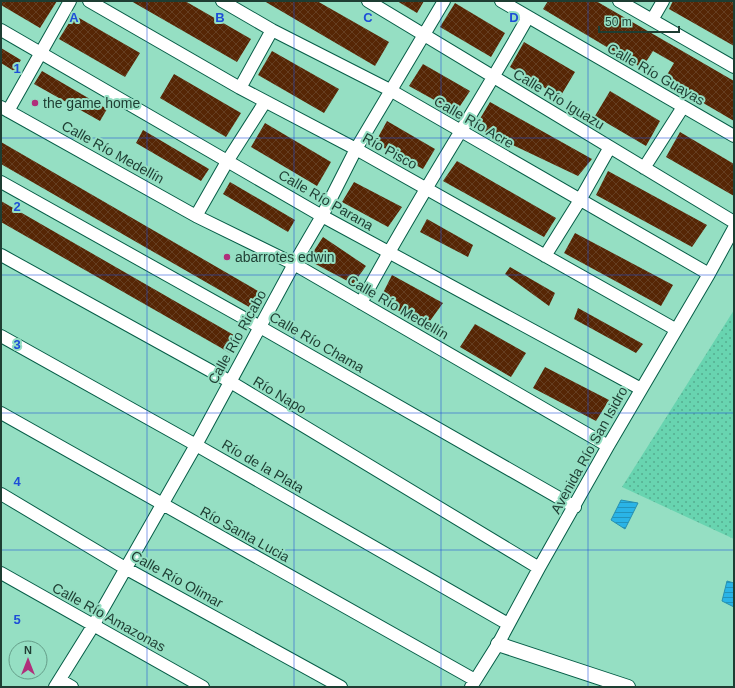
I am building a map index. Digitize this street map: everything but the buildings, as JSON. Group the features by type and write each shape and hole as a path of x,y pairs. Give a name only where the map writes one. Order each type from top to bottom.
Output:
{"street":[{"path":"5,109 40,54 70,1"},
{"name":"Río Pisco","path":"89,1 104,5 240,88 356,149 676,329"},
{"name":"Calle Río Acre","path":"222,1 240,5 272,30 390,90 709,274"},
{"name":"Calle Río Iguazu","path":"368,1 734,222"},
{"name":"Calle Río Ricabo","path":"57,684 93,626 196,445 229,381 322,216 356,149 444,1"},
{"name":"Calle Río Guayas","path":"501,1 734,136"},
{"path":"619,1 734,67"},
{"path":"652,20 663,1"},
{"path":"361,303 388,252 425,188 494,77 528,17"},
{"name":"Calle Río Parana","path":"1,30 40,54 228,160 322,216 641,389"},
{"path":"240,88 272,30"},
{"path":"196,216 228,160 265,102"},
{"path":"644,168 683,107"},
{"name":"Calle Río Medellín","path":"5,109 196,216 294,264 608,446"},
{"path":"545,256 580,200 610,147"},
{"name":"Calle Río Chama","path":"1,182 260,327 575,507"},
{"name":"Avenida Río San Isidro","path":"473,683 498,644 608,446 709,274 734,228"},
{"name":"Río Napo","path":"1,255 229,381 539,568"},
{"name":"Río de la Plata","path":"1,336 196,445 508,624"},
{"name":"Río Santa Lucia","path":"1,413 473,683"},
{"name":"Calle Río Olimar","path":"1,494 125,568 341,687"},
{"name":"Calle Río Amazonas","path":"1,573 203,687"},
{"path":"498,644 628,687"},
{"path":"57,684 72,687"}],"green space":[{"path":"734,310 734,539 622,487"}],"water":[{"path":"621,500 638,503 625,529 611,520"},
{"path":"727,581 734,583 734,607 722,601"}],"place":[{"name":"the game home","path":"35,103"},
{"name":"abarrotes edwin","path":"227,257"}]}
